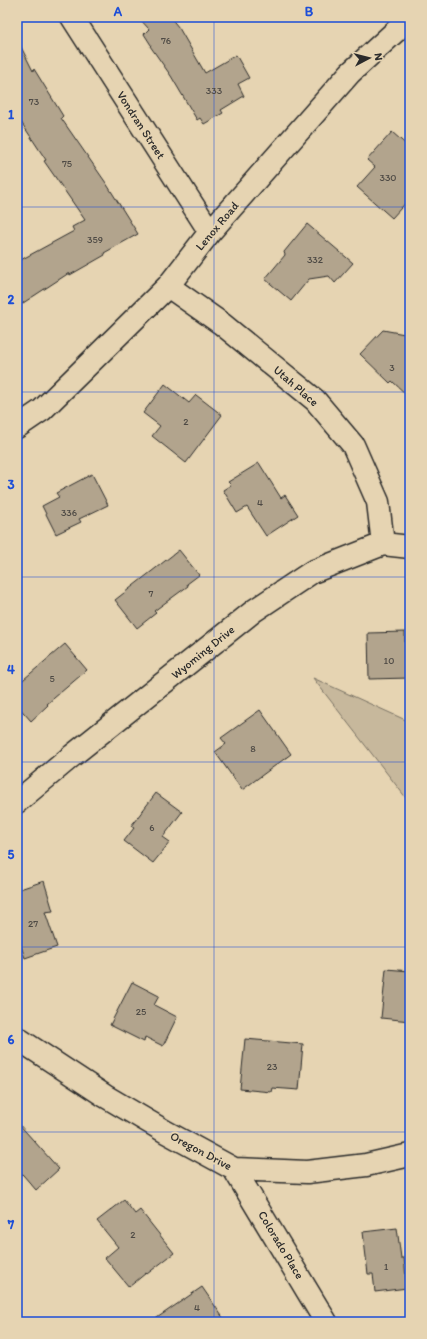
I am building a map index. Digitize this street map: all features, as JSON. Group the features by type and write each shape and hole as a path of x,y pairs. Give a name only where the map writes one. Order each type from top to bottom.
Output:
{"street":[{"name":"Vondran Street","path":"72,17 210,232"},
{"name":"Lenox Road","path":"17,426 42,410 168,286 210,232 350,73 410,18"},
{"name":"Utah Place","path":"168,286 222,324 314,400 353,445 378,502 383,544"},
{"name":"Wyoming Drive","path":"17,802 255,610 312,572 383,544 410,547"},
{"name":"Oregon Drive","path":"17,1038 105,1096 166,1132 234,1169 307,1172 366,1165 410,1155"},
{"name":"Colorado Place","path":"234,1169 326,1322"}],"shaded area":[{"path":"313,678 410,722 410,803"}],"building":[{"path":"138,17 170,17 179,28 205,73 236,55 249,78 238,84 244,96 221,110 223,113 204,124 200,118 197,120 171,76 150,46 151,45 144,34 149,29"},
{"path":"17,39 33,71 34,69 63,116 61,118 106,183 138,234 104,253 105,255 70,275 69,273 17,307 17,262 74,231 72,227 85,220 44,161 46,160 17,116"},
{"path":"392,132 410,148 410,198 392,218 357,187 375,167 367,160"},
{"path":"307,224 353,263 335,283 329,276 309,279 291,301 265,279 285,255 284,252"},
{"path":"383,330 410,335 410,398 392,381 390,383 360,354"},
{"path":"165,384 189,403 196,395 222,415 186,463 152,436 160,426 143,413"},
{"path":"259,463 281,498 285,495 298,515 266,536 247,507 237,513 223,490 231,485 228,482"},
{"path":"92,474 108,505 79,519 81,522 56,534 42,506 59,497 56,493"},
{"path":"179,550 199,575 187,584 188,586 154,611 156,613 137,628 115,600"},
{"path":"405,632 405,642 410,642 410,678 369,679 368,633"},
{"path":"65,644 87,670 47,704 48,705 31,721 17,705 17,685"},
{"path":"260,710 291,754 242,790 215,752 226,744 221,738"},
{"path":"156,793 182,812 163,837 170,842 153,863 124,841 134,828 131,826"},
{"path":"44,881 53,911 45,912 57,947 25,958 17,934 17,890"},
{"path":"386,969 410,971 410,1021 381,1018"},
{"path":"132,982 159,996 154,1005 177,1017 163,1046 145,1037 144,1042 110,1025"},
{"path":"245,1039 303,1044 299,1090 272,1088 271,1092 240,1089"},
{"path":"17,1122 59,1169 36,1190 17,1168"},
{"path":"124,1200 135,1214 140,1210 174,1253 129,1287 105,1258 118,1247 97,1221"},
{"path":"397,1228 401,1258 404,1258 407,1288 375,1292 373,1274 368,1274 363,1232"},
{"path":"202,1287 226,1322 151,1322"}]}
